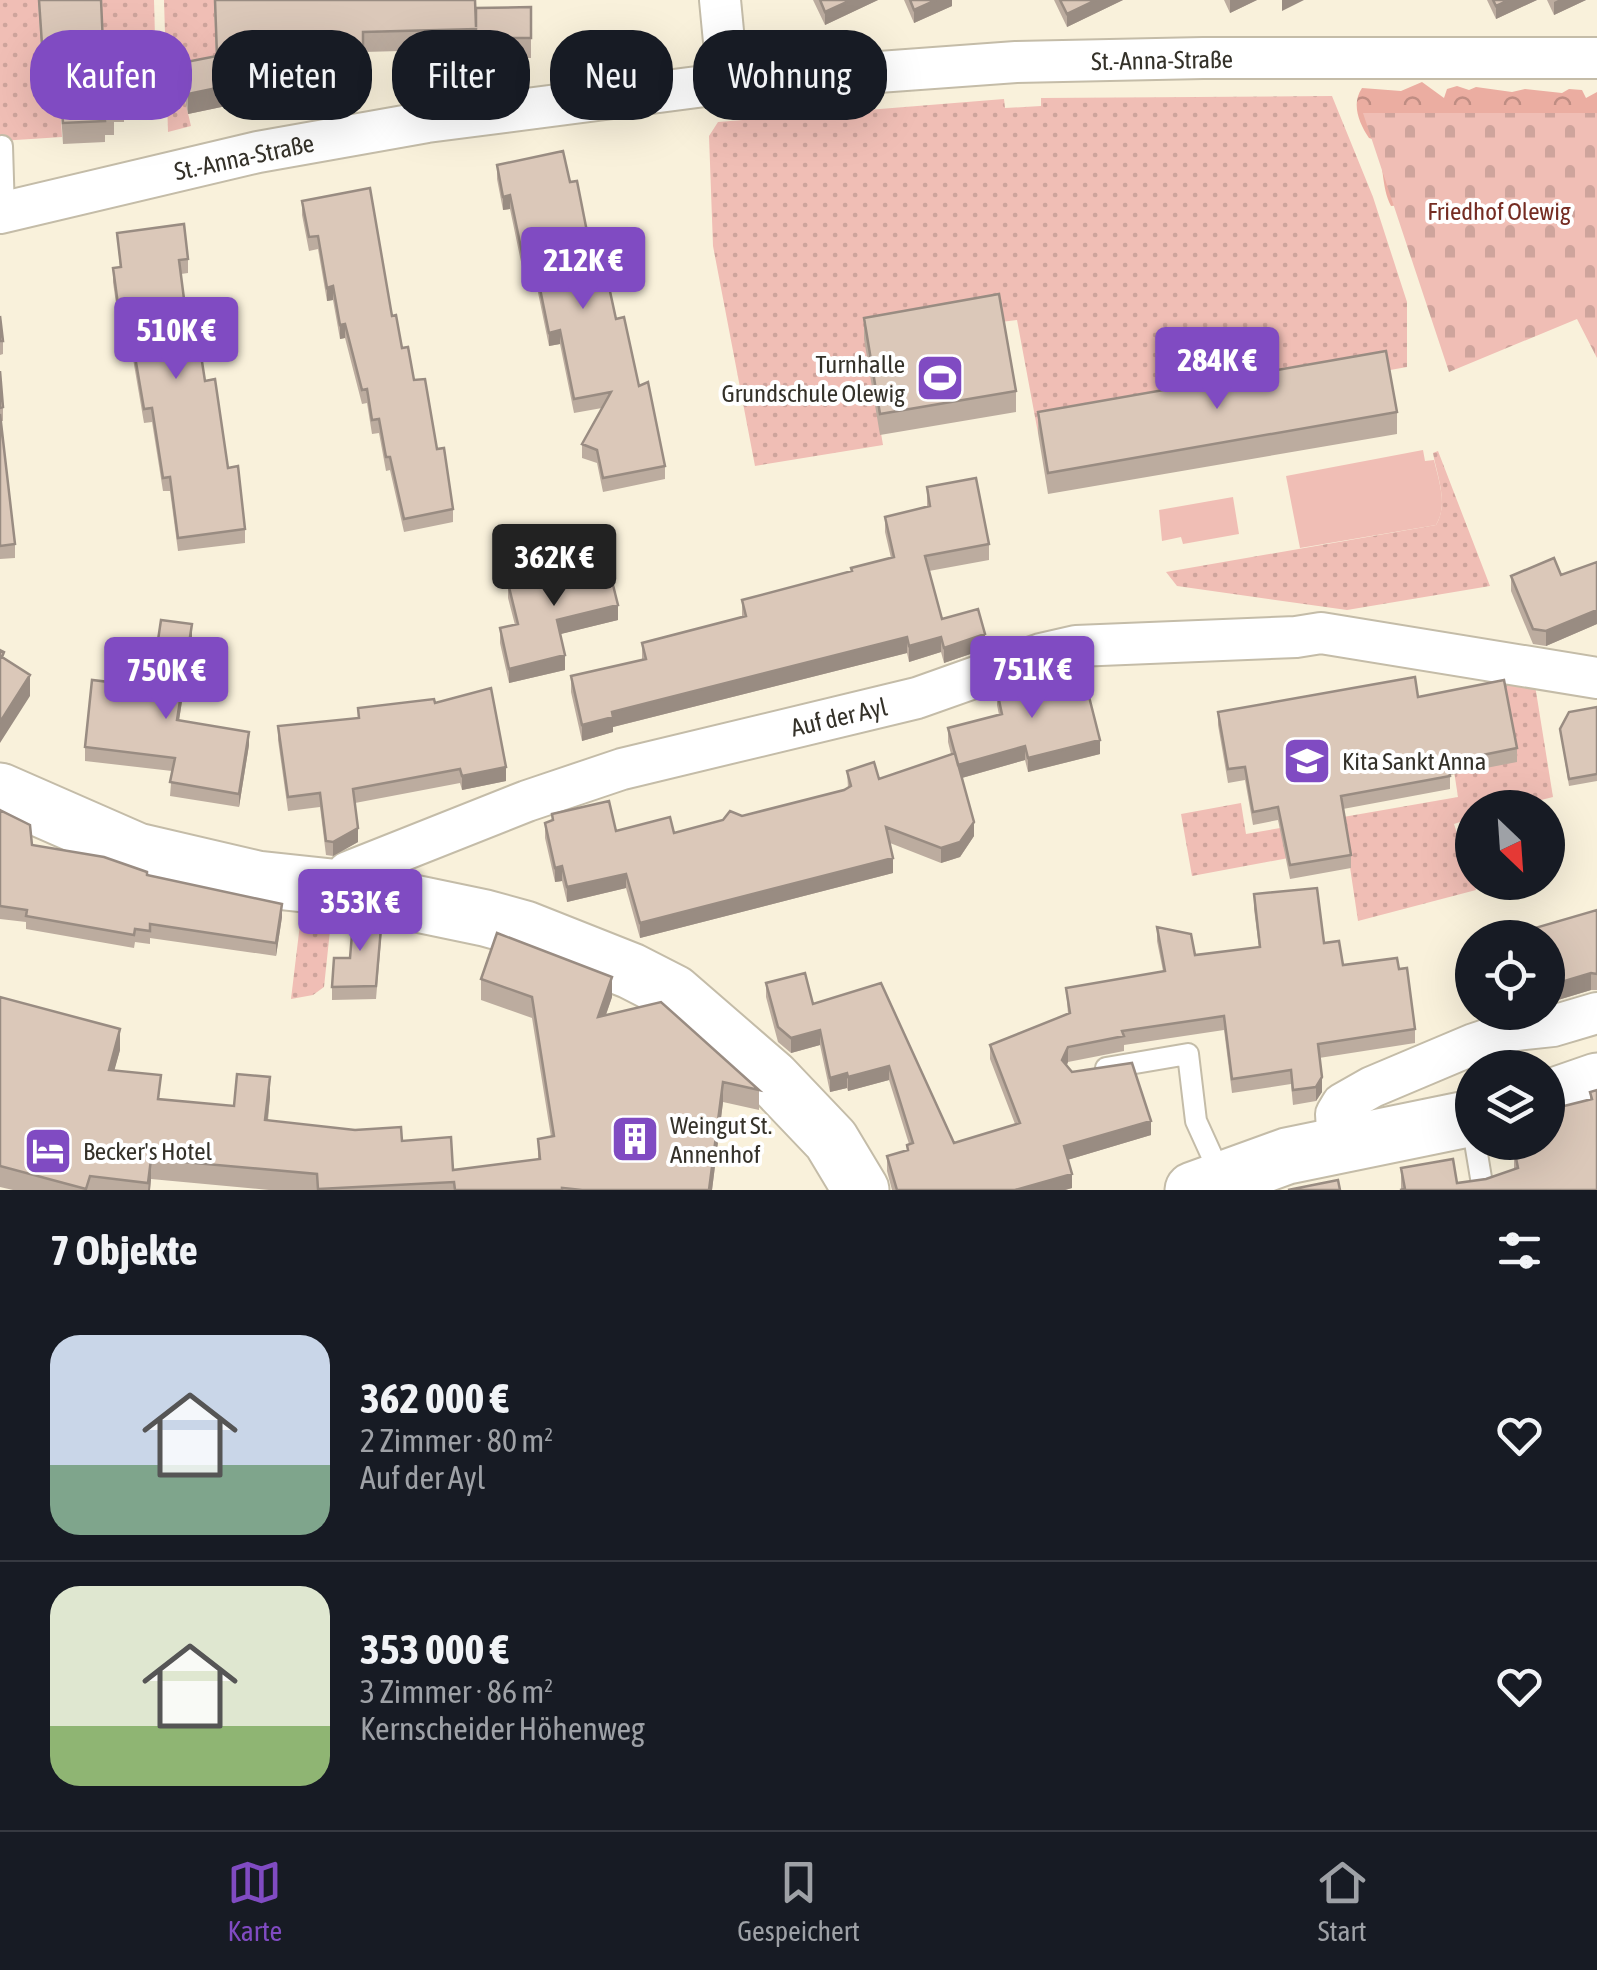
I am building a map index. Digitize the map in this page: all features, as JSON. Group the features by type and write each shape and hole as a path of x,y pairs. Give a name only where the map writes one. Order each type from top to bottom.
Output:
{"street":[{"path":"720,0 723,30"},
{"name":"St.-Anna-Straße","path":"887,72 1016,62 1204,58 1597,58"},
{"name":"St.-Anna-Straße","path":"2,212 258,152 428,122 693,88"},
{"name":"Auf der Ayl","path":"341,888 348,872 527,801 622,769 917,698 1041,654 1076,646 1321,633 1597,678"},
{"path":"0,792 137,852 258,878 341,888 525,929 631,971 674,993 730,1038 819,1125 844,1157 861,1190"},
{"path":"1338,1145 1336,1114 1342,1104 1356,1095 1474,1044 1516,1030 1552,1026 1597,1013"},
{"path":"1565,1092 1597,1081"},
{"path":"1208,1184 1287,1156 1455,1129"}],"lane":[{"path":"2,146 2,212"},
{"path":"1094,1070 1188,1054 1208,1184"},
{"path":"1478,1160 1483,1190"}],"green space":[{"path":"0,0 38,0 40,30 30,30 30,120 61,120 62,137 0,141"},
{"path":"101,0 154,0 155,30 102,30"},
{"path":"164,0 214,0 212,78 192,82 192,30 165,30"},
{"path":"1422,82 1444,98 1447,89 1457,86 1512,92 1582,90 1586,98 1597,92 1597,187 1391,206 1376,140 1369,138 1362,126 1357,100 1362,88 1401,91"},
{"path":"1332,96 1373,197 1407,302 1407,367 1038,433 1017,320 865,339 883,445 755,466 713,246 709,136 718,122 887,120 887,108 1004,99 1005,108 1041,106 1041,98"},
{"name":"Friedhof Olewig","path":"1363,113 1597,113 1597,358 1577,319 1449,372"},
{"path":"168,120 190,120 191,126 168,132"},
{"path":"1423,450 1425,461 1434,460 1440,485 1442,501 1436,525 1300,548 1286,476"},
{"path":"1438,451 1490,586 1347,610 1177,586 1166,572 1436,525 1442,508 1433,453"},
{"path":"1233,497 1239,534 1183,544 1181,537 1162,541 1159,510"},
{"path":"1500,675 1534,679 1552,790 1457,790 1452,758"},
{"path":"1455,798 1455,896 1358,921 1347,847 1192,876 1181,814 1241,803 1246,834"},
{"path":"303,899 333,902 324,987 313,995 291,999"}],"building":[{"path":"39,0 101,0 102,30 41,30"},
{"path":"215,0 475,0 476,27 476,8 531,7 531,38 530,30 216,30"},
{"path":"820,0 851,0 825,12"},
{"path":"910,0 936,0 914,10"},
{"path":"1060,0 1096,0 1067,14"},
{"path":"212,57 212,89 192,93 192,61"},
{"path":"63,120 105,121 63,123"},
{"path":"563,151 570,182 577,181 591,252 601,250 616,319 624,317 639,386 648,382 665,466 603,478 597,450 582,444 611,392 574,399 560,330 549,333 535,264 525,267 510,195 503,197 497,165"},
{"path":"370,188 392,316 396,315 402,348 408,347 414,380 425,379 437,449 444,448 453,509 404,519 379,419 372,420 367,389 362,390 345,324 340,325 333,286 327,288 318,236 309,237 302,201"},
{"path":"184,224 188,259 179,260 188,330 197,329 205,381 215,379 228,468 238,466 245,529 178,538 170,477 163,478 152,408 144,409 132,339 123,341 113,268 121,267 117,233"},
{"name":"Turnhalle Grundschule Olewig","path":"999,294 1016,391 880,414 864,318"},
{"path":"1386,351 1397,412 1048,473 1038,412"},
{"path":"0,414 15,544 0,546"},
{"path":"976,478 989,544 925,556 942,619 978,609 985,634 944,648 941,637 909,646 907,637 612,712 613,717 582,725 571,676 646,659 642,643 746,616 742,600 894,557 885,517 930,506 927,487"},
{"path":"606,557 618,605 557,620 565,655 509,669 500,628 518,624 508,583"},
{"path":"1554,558 1561,575 1597,562 1597,610 1546,631 1533,629 1511,576"},
{"path":"161,620 192,624 177,720 249,732 239,794 170,782 175,758 85,747 92,680 151,687"},
{"path":"0,650 4,652 2,657 30,675 0,722"},
{"path":"1082,669 1100,740 1028,758 1025,746 958,765 948,728 1002,714 997,691"},
{"path":"1415,677 1418,697 1504,680 1517,748 1448,762 1450,776 1341,796 1351,855 1290,865 1278,807 1253,812 1245,767 1228,769 1218,712"},
{"path":"491,688 506,767 462,776 460,769 353,789 358,828 333,842 326,841 320,793 288,797 278,726 359,718 358,708 434,699 435,703"},
{"path":"1597,707 1597,774 1569,779 1560,729 1569,712"},
{"path":"955,753 974,822 960,842 941,848 886,827 893,858 640,923 626,874 567,887 562,866 555,868 545,823 553,820 552,814 609,801 616,831 670,817 674,833 723,820 730,811 742,816 844,790 851,786 847,771 874,762 879,779"},
{"path":"0,810 30,825 32,845 104,857 147,875 282,904 276,943 150,924 150,931 135,929 134,935 26,916 27,910 0,906"},
{"path":"1317,888 1324,943 1339,941 1343,965 1397,958 1399,969 1407,968 1415,1029 1318,1044 1322,1077 1316,1087 1293,1090 1291,1070 1232,1079 1224,1016 1122,1031 1124,1036 1068,1047 1062,1060 1072,1072 1132,1063 1151,1121 1064,1146 1072,1174 1015,1190 897,1190 887,1156 908,1150 907,1145 913,1143 889,1066 830,1078 820,1030 791,1038 778,1027 766,983 805,973 813,1004 881,983 954,1143 1020,1123 990,1045 1070,1013 1066,988 1165,971 1157,927 1191,934 1195,955 1260,947 1254,894"},
{"path":"354,910 382,916 376,986 332,987 334,958 350,958"},
{"path":"1597,910 1597,974 1565,981 1563,920"},
{"path":"497,933 612,977 598,1017 661,1002 759,1090 723,1082 709,1190 455,1190 454,1182 318,1189 317,1174 151,1159 148,1183 90,1176 86,1189 0,1166 0,997 120,1029 109,1070 161,1075 158,1099 234,1106 237,1074 270,1077 265,1120 355,1130 401,1127 402,1141 451,1137 453,1170 540,1159 538,1139 554,1136 532,997 481,979"},
{"path":"1597,1090 1597,1190 1400,1190 1405,1189 1401,1168 1453,1159 1457,1183 1486,1179 1518,1168 1516,1160 1565,1160 1565,1106 1592,1099 1590,1092"},
{"path":"1338,1180 1340,1190 1288,1190"}],"place":[{"name":"Turnhalle Grundschule Olewig","path":"940,378"},
{"name":"Kita Sankt Anna","path":"1307,761"},
{"name":"Weingut St. Annenhof","path":"635,1139"},
{"name":"Becker's Hotel","path":"48,1151"}]}
